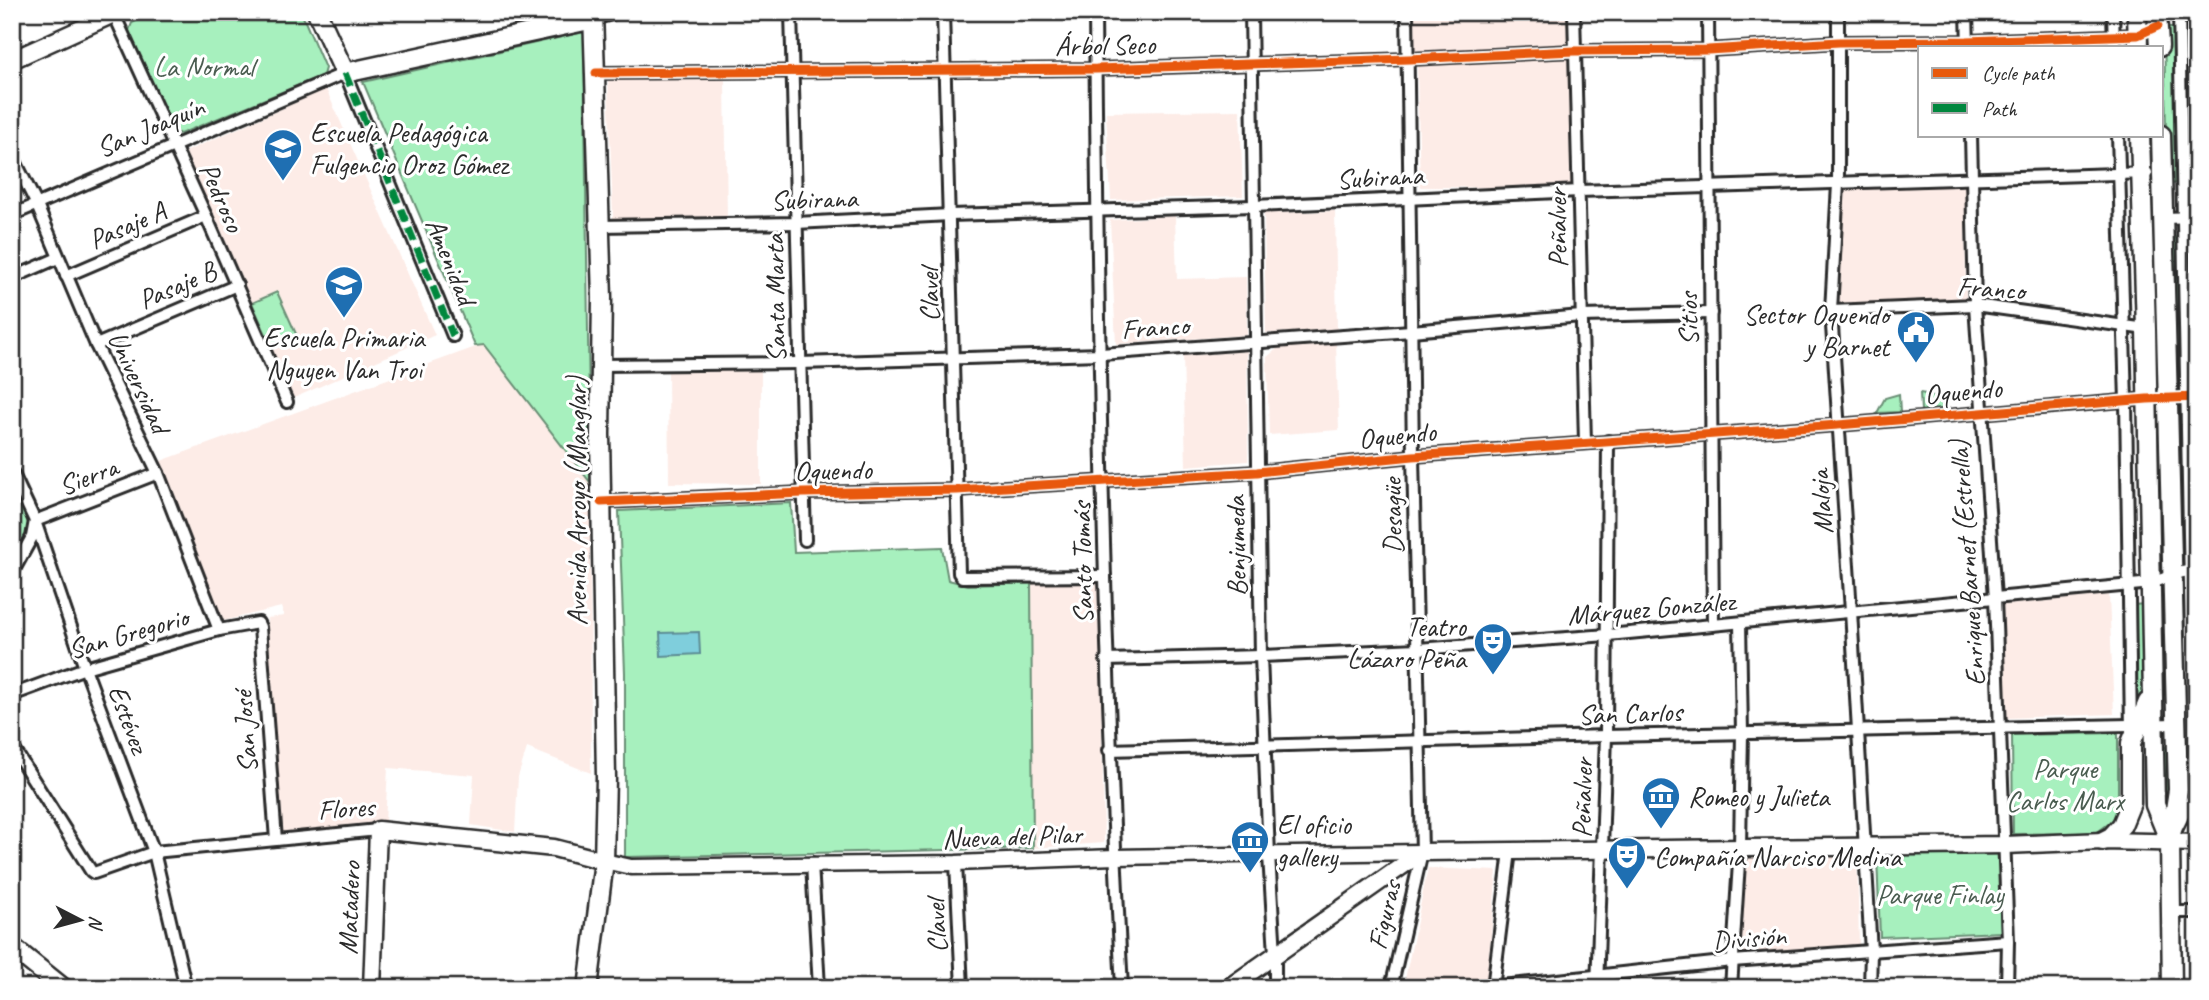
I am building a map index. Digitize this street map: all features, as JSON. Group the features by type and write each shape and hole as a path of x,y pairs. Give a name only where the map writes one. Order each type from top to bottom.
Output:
{"main road":[{"name":"Amenidad","path":"317,12 345,73"},
{"path":"2137,12 2138,41"},
{"path":"12,60 115,13"},
{"name":"San Joaquín","path":"345,73 594,16"},
{"name":"Avenida Arroyo (Manglar)","path":"588,988 604,861 606,778 600,226 594,16"},
{"path":"2158,19 2158,46"},
{"path":"2103,841 2122,825 2131,803 2131,743 2154,689 2140,136"},
{"path":"2161,136 2178,790 2170,842 2172,988"},
{"path":"2141,723 2155,805 2170,842"},
{"name":"Flores","path":"378,830 554,848 604,861"},
{"name":"Matadero","path":"372,988 378,830"},
{"path":"1228,988 1422,852 2005,845 2103,841 2197,843"},
{"path":"12,947 63,988"}],"street":[{"path":"594,16 618,12"},
{"name":"Santa Marta","path":"791,12 805,540"},
{"name":"Clavel","path":"943,12 960,575 1105,576"},
{"name":"Santo Tomás","path":"1095,12 1106,660 1122,988"},
{"name":"Benjumeda","path":"1251,12 1261,656 1276,987"},
{"name":"Desagüe","path":"1407,12 1422,852"},
{"name":"Peñalver","path":"1574,12 1585,442"},
{"name":"Sitios","path":"1708,12 1713,625"},
{"name":"Maloja","path":"1838,12 1838,184 1831,311 1871,951 1870,988"},
{"path":"1967,12 1967,44"},
{"path":"2113,12 2114,42"},
{"path":"2179,12 2192,397 2194,794 2197,834"},
{"name":"Pedroso","path":"115,13 287,402"},
{"name":"Árbol Seco","path":"596,73 1096,69 1575,51 1708,50 1839,42 2114,42 2138,41 2158,19"},
{"name":"San Joaquín","path":"12,215 345,73"},
{"name":"Amenidad","path":"345,73 453,336"},
{"name":"Enrique Barnet (Estrella)","path":"1970,136 1975,305 1995,598 2008,941 2007,988"},
{"path":"2118,136 2130,585 2141,723"},
{"name":"Universidad","path":"12,155 36,203 96,345 158,473 219,630"},
{"name":"Subirana","path":"600,226 796,223 1579,191 2162,173"},
{"name":"Pasaje A","path":"66,276 206,216"},
{"path":"2164,218 2197,217"},
{"path":"12,278 58,258"},
{"name":"Pasaje B","path":"96,345 237,285"},
{"name":"Franco","path":"1831,311 1975,305 2146,329"},
{"name":"Franco","path":"601,365 800,363 1101,354 1581,316 1711,313"},
{"name":"Oquendo","path":"601,502 803,493 957,491 1257,472 1585,442 2192,397"},
{"name":"Peñalver","path":"1597,988 1606,736 1608,441"},
{"name":"Sierra","path":"35,521 158,473"},
{"name":"Estévez","path":"13,474 35,521 85,668 153,852 186,988"},
{"path":"12,573 32,537 35,521"},
{"name":"Márquez González","path":"1106,660 1418,649 1608,635 2152,583 2193,569"},
{"name":"San Gregorio","path":"12,695 85,668 219,630 258,622"},
{"name":"San José","path":"258,622 276,840"},
{"path":"1731,988 1740,847 1740,623"},
{"name":"San Carlos","path":"1109,750 2176,723"},
{"name":"Flores","path":"12,746 94,873 153,852 378,830"},
{"path":"2170,842 2194,794"},
{"path":"1493,988 1510,851"},
{"name":"Nueva del Pilar","path":"604,861 631,867 956,863 1115,857 1422,852"},
{"name":"Figuras","path":"1391,988 1422,852"},
{"path":"812,863 819,988"},
{"name":"Clavel","path":"956,863 962,988"},
{"path":"2172,912 2197,912"},
{"name":"División","path":"1493,988 1558,984 1597,975 1732,961 2008,941"},
{"path":"1116,988 1122,988"}],"shaded area":[{"path":"1413,12 1567,12 1568,47 1413,54"},
{"path":"1572,58 1575,188 1420,187 1417,66"},
{"path":"608,80 725,80 727,220 613,219"},
{"path":"326,89 435,335 294,398 185,152"},
{"path":"1240,110 1243,196 1111,200 1106,112"},
{"path":"1965,183 1966,301 1839,305 1844,190"},
{"path":"1335,211 1337,332 1266,333 1264,213"},
{"path":"1175,216 1177,279 1246,277 1247,335 1116,344 1110,220"},
{"path":"1336,343 1339,430 1269,435 1267,357 1278,348"},
{"path":"484,344 590,482 591,773 527,748 518,777 515,832 471,825 474,775 388,768 385,823 282,834 267,618 284,616 281,607 223,621 158,462"},
{"path":"1247,351 1248,461 1186,466 1183,356"},
{"path":"668,371 761,371 761,484 669,483"},
{"path":"1099,579 1104,843 1033,848 1031,583"},
{"path":"2109,595 2114,714 2007,718 2003,605"},
{"path":"1744,853 1857,853 1859,946 1738,956"},
{"path":"1428,868 1497,871 1486,988 1436,988 1404,984"}],"green space":[{"name":"La Normal","path":"155,12 301,12 325,68 323,75 180,134 175,132 128,33 132,23"},
{"path":"2164,28 2174,28 2177,183 2167,185"},
{"path":"584,32 590,482 484,345 475,346 363,82"},
{"path":"2149,200 2156,201 2160,394 2153,394"},
{"path":"2168,233 2178,239 2180,390 2170,390"},
{"path":"277,292 297,336 272,348 252,303"},
{"path":"1920,393 1931,395 1942,402 1943,409 1921,411"},
{"path":"1899,394 1900,412 1877,413 1885,398"},
{"path":"2153,403 2160,403 2164,573 2156,576"},
{"path":"2172,429 2181,429 2183,535 2175,536"},
{"path":"12,484 31,527 12,564 12,522 16,519 12,510"},
{"path":"791,503 794,552 942,547 948,580 968,585 1031,583 1033,848 625,857 625,673 619,511"},
{"path":"2185,594 2188,707 2179,708 2176,595"},
{"path":"2144,604 2146,699 2137,699 2134,605"},
{"name":"Parque Carlos Marx","path":"2118,733 2118,811 2111,822 2096,833 2013,834 2012,735"},
{"path":"2167,747 2168,829 2161,811 2158,748"},
{"name":"Parque Finlay","path":"2000,851 2003,932 1880,937 1877,855"}],"water":[{"path":"699,632 700,654 661,656 660,633"}],"marked path":[{"path":"345,73 453,336"}],"cycle path":[{"path":"596,73 1096,69 1575,51 1708,50 1839,42 2138,35 2158,26"},
{"path":"601,502 803,493 957,490 1257,472 1413,456 2197,397"}],"place":[{"name":"Escuela Pedagógica Fulgencio Oroz Gómez","path":"283,182"},
{"name":"Escuela Primaria Nguyen Van Troi","path":"344,319"},
{"name":"Sector Oquendo y Barnet","path":"1916,364"},
{"name":"Teatro Lázaro Peña","path":"1493,676"},
{"name":"Romeo y Julieta","path":"1661,830"},
{"name":"El oficio gallery","path":"1250,874"},
{"name":"Compañía Narciso Medina","path":"1627,890"}]}
